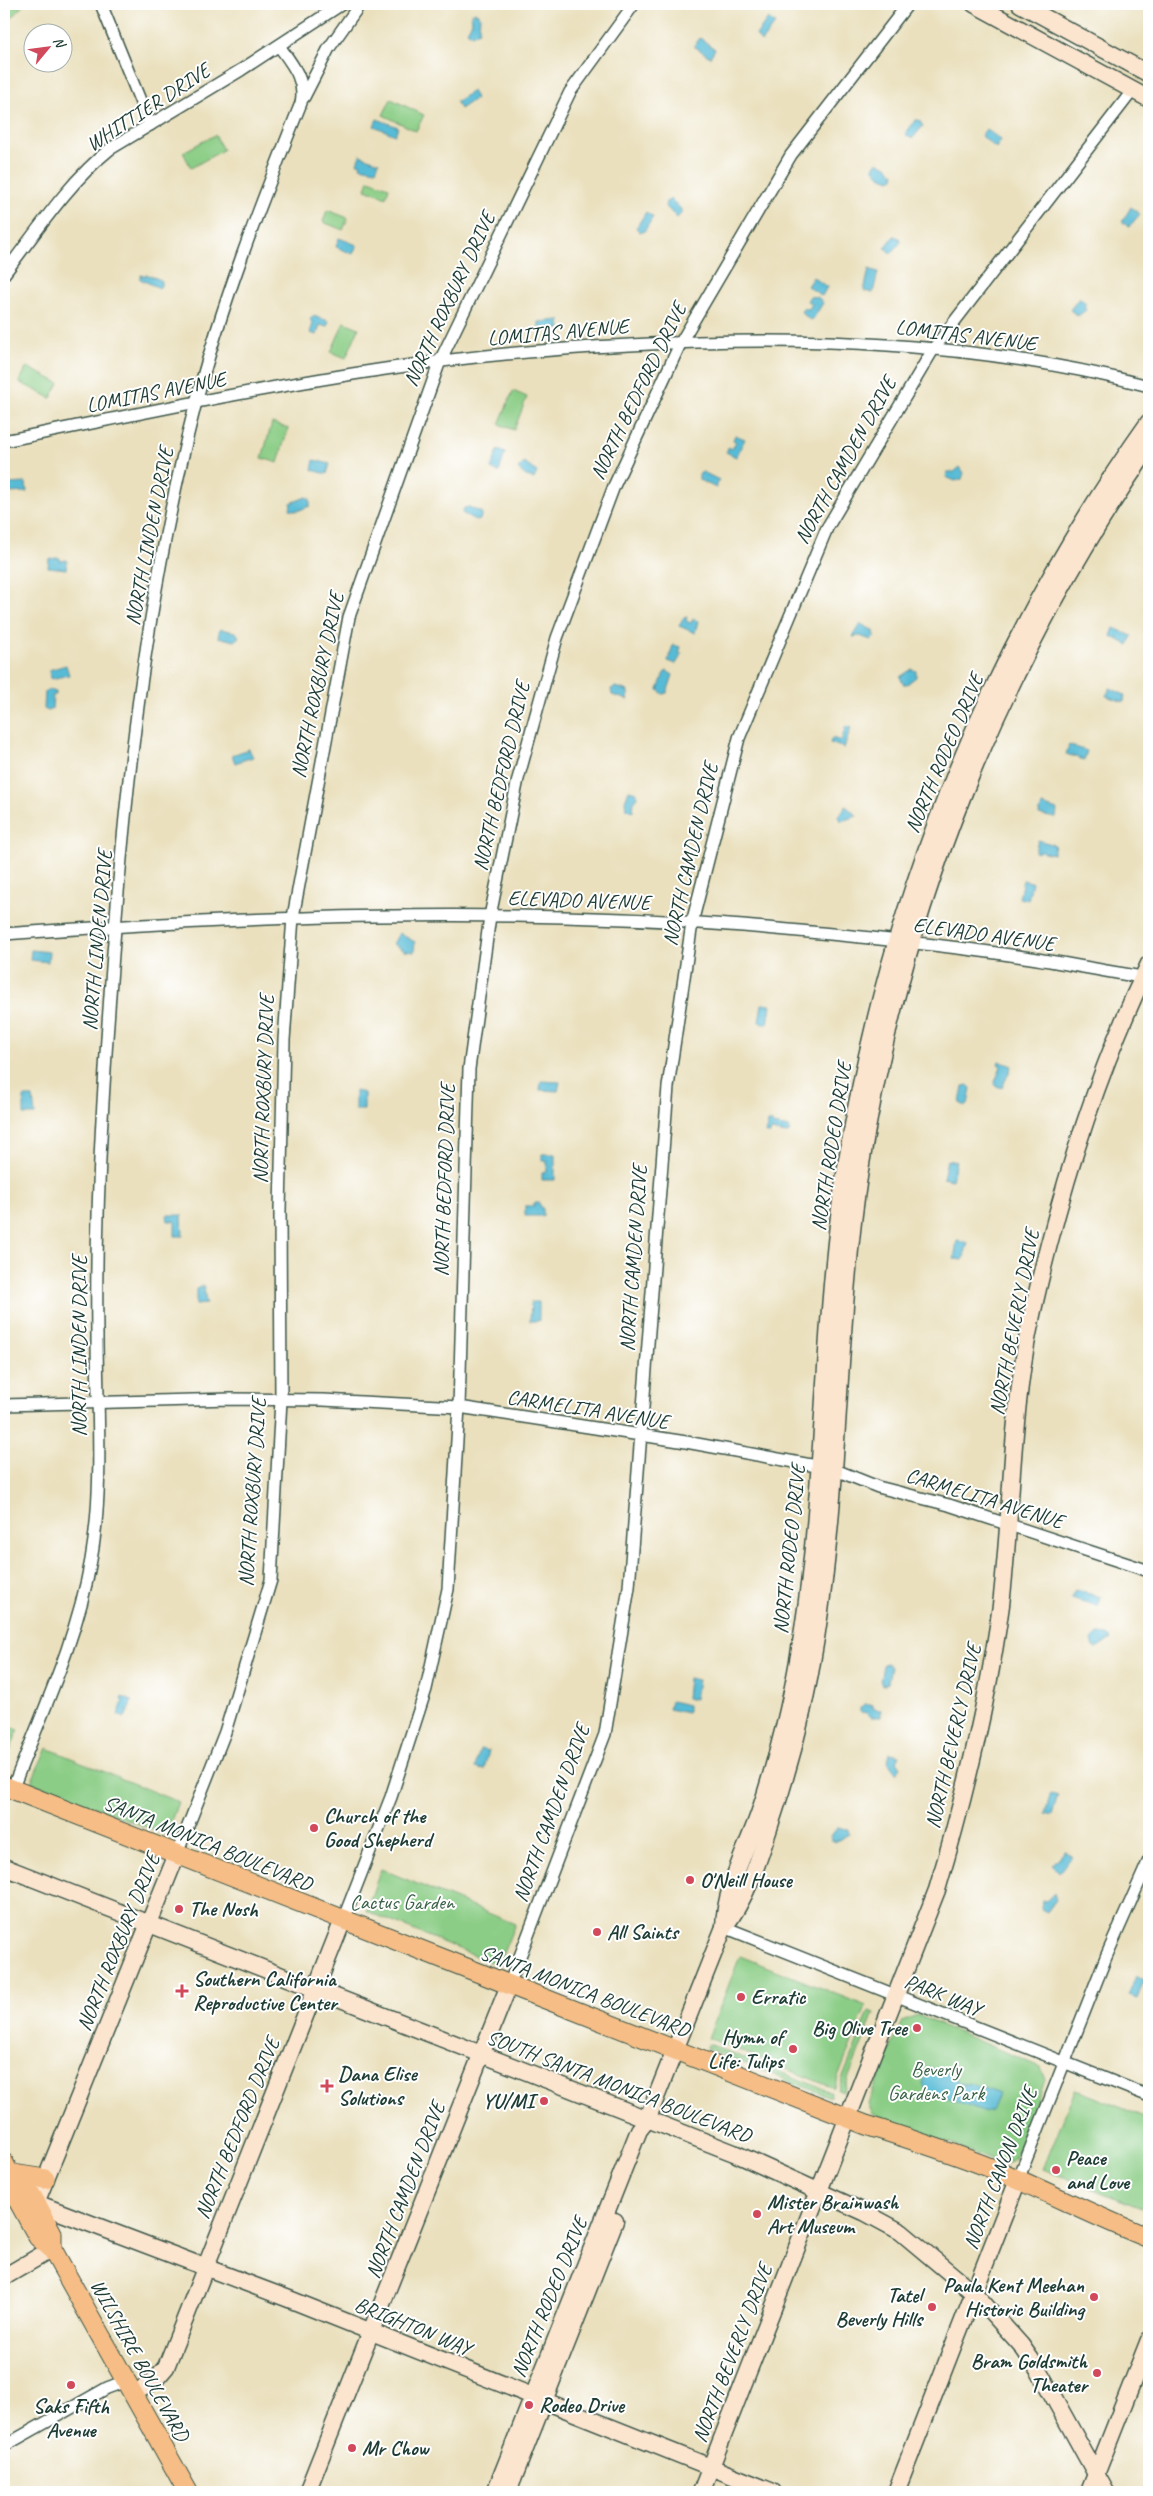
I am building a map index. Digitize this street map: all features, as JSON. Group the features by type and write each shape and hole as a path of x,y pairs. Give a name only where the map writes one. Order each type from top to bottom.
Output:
{"main road":[{"name":"SANTA MONICA BOULEVARD","path":"8,1788 847,2118 944,2150 1018,2180 1101,2219 1149,2238"},
{"path":"6,2168 44,2180"},
{"name":"WILSHIRE BOULEVARD","path":"6,2168 22,2180 36,2203 52,2233 52,2249"},
{"name":"WILSHIRE BOULEVARD","path":"6,2168 8,2184 38,2237 52,2249 188,2492"}],"street":[{"path":"101,4 150,125"},
{"name":"WHITTIER DRIVE","path":"4,274 72,186 94,162 110,149 279,46 342,4"},
{"name":"NORTH LINDEN DRIVE","path":"8,1788 66,1650 85,1591 95,1523 98,1404 99,1194 117,926 133,746 149,626 168,523 196,403 230,288 301,103 329,48 360,4"},
{"name":"NORTH ROXBURY DRIVE","path":"36,2203 225,1732 271,1580 281,1400 281,1123 284,1040 293,918 349,616 440,361 570,92 634,4"},
{"name":"NORTH BEDFORD DRIVE","path":"130,2388 154,2381 166,2367 391,1797 426,1689 448,1589 459,1407 469,1069 490,916 518,779 557,638 614,486 681,342 791,155 908,4"},
{"path":"974,4 1149,99"},
{"path":"1020,4 1149,74"},
{"name":"NORTH LINDEN DRIVE","path":"279,46 301,80 303,92 301,103"},
{"path":"1064,54 1129,76 1149,74"},
{"path":"1133,90 1144,83 1149,85"},
{"name":"NORTH CAMDEN DRIVE","path":"307,2492 509,1985 605,1734 629,1587 668,1087 692,923 739,738 823,537 934,348 1133,90"},
{"name":"LOMITAS AVENUE","path":"4,441 314,380 440,361 560,348 681,342 808,341 934,348 1054,365 1149,386"},
{"name":"NORTH RODEO DRIVE","path":"904,942 946,797 1003,668 1065,553 1116,470 1149,422"},
{"name":"NORTH RODEO DRIVE","path":"508,2492 537,2399 639,2130 647,2120 724,1928 726,1900 769,1784 796,1673 826,1468 835,1251 846,1166 872,1032 904,942 959,802 1016,674 1077,560 1149,447"},
{"name":"ELEVADO AVENUE","path":"4,934 117,926 293,918 490,916 692,923 904,942 1147,973"},
{"name":"NORTH BEVERLY DRIVE","path":"701,2492 937,1890 972,1763 992,1669 1010,1525 1014,1423 1025,1349 1038,1289 1082,1131 1147,973"},
{"name":"CARMELITA AVENUE","path":"4,1405 98,1404 188,1399 281,1400 459,1407 826,1468 878,1487 949,1505 1149,1571"},
{"name":"NORTH CANON DRIVE","path":"896,2492 1106,1957 1149,1860"},
{"name":"SOUTH SANTA MONICA BOULEVARD","path":"4,1867 754,2161 901,2232 975,2294 998,2317 1032,2361 1106,2492"},
{"name":"PARK WAY","path":"724,1928 1149,2096"},
{"path":"58,2146 59,2160 51,2190 53,2197 59,2204 116,2228 121,2234"},
{"name":"BRIGHTON WAY","path":"36,2203 205,2266 774,2492"},
{"path":"4,2277 52,2249"},
{"path":"1089,2492 1149,2340"},
{"path":"4,2446 107,2388 130,2388"},
{"name":"NORTH RODEO DRIVE","path":"495,2492 537,2399"}],"green space":[{"path":"4,4 24,4 4,27"},
{"path":"391,99 424,115 416,131 383,115"},
{"path":"215,135 223,150 191,168 183,152"},
{"path":"369,180 389,187 386,197 366,189"},
{"path":"327,210 348,218 343,230 323,222"},
{"path":"344,322 359,328 346,358 331,352"},
{"path":"27,367 59,383 51,398 19,382"},
{"path":"513,391 527,397 514,430 499,424"},
{"path":"272,423 288,428 278,463 262,458"},
{"path":"4,1724 18,1730 4,1766"},
{"path":"47,1748 178,1802 166,1835 31,1782"},
{"name":"Cactus Garden","path":"381,1869 515,1924 498,1965 366,1911"},
{"path":"740,1956 866,2006 834,2088 708,2038"},
{"path":"869,2011 874,2013 843,2092 838,2090"},
{"name":"Beverly Gardens Park","path":"917,2015 1040,2067 1045,2080 1014,2159 1004,2165 873,2114 868,2103 902,2021"},
{"path":"708,2044 831,2092 830,2097 706,2048"},
{"path":"1075,2089 1149,2119 1149,2211 1043,2169"}],"water":[{"path":"475,12 480,16 479,31 472,35 467,31 472,22 471,14"},
{"path":"768,19 775,24 761,42 756,35"},
{"path":"700,38 715,49 710,57 694,46"},
{"path":"472,91 476,98 460,109 456,102"},
{"path":"377,119 398,127 395,135 374,126"},
{"path":"916,120 919,120 923,126 912,139 905,134"},
{"path":"986,129 1001,140 996,148 981,136"},
{"path":"360,155 379,162 376,170 360,167 361,164 357,163"},
{"path":"879,162 887,166 895,174 894,178 890,180 880,176 874,169 874,165"},
{"path":"671,199 681,209 681,214 677,218 665,206 666,202"},
{"path":"1131,207 1140,214 1129,227 1122,222"},
{"path":"646,212 653,217 644,232 640,232 636,228"},
{"path":"894,236 899,238 901,242 891,254 885,248"},
{"path":"339,238 357,245 353,254 336,247"},
{"path":"869,269 878,272 873,293 864,291"},
{"path":"146,274 161,280 161,286 159,288 140,279 141,275 145,276"},
{"path":"813,277 827,287 822,296 807,286"},
{"path":"810,296 819,298 823,303 813,319 810,320 801,312 804,307 808,310 812,304 807,301"},
{"path":"1079,298 1086,303 1084,306 1086,310 1078,316 1070,310"},
{"path":"313,316 329,321 327,327 320,325 317,335 310,333 313,323 310,320"},
{"path":"560,320 561,329 539,331 539,322"},
{"path":"735,435 745,439 736,457 726,452 729,447 732,449 736,442 733,440"},
{"path":"498,450 505,453 499,472 491,469"},
{"path":"314,460 330,464 327,474 312,470"},
{"path":"524,463 537,472 534,479 526,476 518,469"},
{"path":"960,467 964,473 962,479 955,481 946,477 947,472 954,472"},
{"path":"703,472 719,480 716,488 699,480 699,474"},
{"path":"26,483 27,492 9,493 9,484"},
{"path":"306,497 310,499 310,506 297,511 290,509 291,503"},
{"path":"469,507 482,513 480,520 477,521 462,513 464,508"},
{"path":"60,558 60,561 67,560 66,569 48,567 49,559"},
{"path":"687,617 686,621 691,623 693,619 698,621 695,633 679,626 683,618"},
{"path":"861,624 874,631 875,636 871,640 860,636 853,637"},
{"path":"1114,628 1132,636 1128,645 1111,636"},
{"path":"220,629 236,632 239,637 234,641 218,637"},
{"path":"673,645 681,647 679,653 682,654 676,664 668,661"},
{"path":"66,665 69,675 51,679 49,670"},
{"path":"912,669 916,671 916,677 907,684 903,684 900,677"},
{"path":"667,671 673,675 667,693 663,694 658,690 664,673"},
{"path":"616,687 628,691 628,700 612,695 611,689"},
{"path":"1110,688 1125,695 1124,702 1106,696"},
{"path":"45,691 56,692 56,695 53,695 52,709 48,711 44,709"},
{"path":"846,726 851,728 844,748 830,743 832,738 841,741"},
{"path":"1069,745 1087,751 1084,760 1066,754"},
{"path":"249,749 253,757 235,763 232,755"},
{"path":"629,790 636,792 638,796 634,802 633,811 626,809 625,801"},
{"path":"1042,805 1057,810 1056,818 1039,815"},
{"path":"846,806 857,816 841,821 839,816"},
{"path":"1038,840 1055,845 1053,854 1035,852"},
{"path":"1023,880 1032,882 1028,900 1019,898"},
{"path":"399,933 415,942 414,952 405,951 393,944"},
{"path":"31,950 49,952 48,962 30,960"},
{"path":"762,1004 771,1005 768,1024 759,1022"},
{"path":"999,1061 1012,1066 1002,1088 994,1085 1001,1066 998,1064"},
{"path":"541,1081 560,1082 558,1091 540,1090"},
{"path":"968,1085 971,1088 968,1105 965,1106 960,1103 963,1086"},
{"path":"355,1091 364,1093 364,1110 355,1110"},
{"path":"24,1097 33,1097 35,1115 24,1115"},
{"path":"768,1122 772,1122 772,1125 789,1128 790,1131 787,1134 771,1131 770,1134 766,1134"},
{"path":"542,1154 555,1154 555,1180 542,1180 542,1172 547,1171 547,1161 542,1161"},
{"path":"947,1160 956,1161 952,1180 943,1178"},
{"path":"538,1202 543,1209 543,1216 525,1216 525,1206 534,1206 534,1203"},
{"path":"167,1215 182,1215 183,1236 175,1236 175,1221 168,1221"},
{"path":"957,1241 968,1243 963,1260 954,1259"},
{"path":"199,1286 204,1286 206,1304 196,1305 196,1289"},
{"path":"531,1302 539,1302 539,1321 530,1321"},
{"path":"1075,1590 1101,1597 1098,1606 1071,1598"},
{"path":"1098,1634 1108,1635 1111,1639 1097,1649 1094,1647 1092,1640"},
{"path":"887,1664 891,1667 888,1683 883,1686 880,1681 883,1665"},
{"path":"688,1678 698,1680 695,1700 686,1698"},
{"path":"122,1697 132,1701 125,1718 118,1715 123,1702 121,1700"},
{"path":"671,1701 688,1705 687,1713 669,1709"},
{"path":"864,1704 871,1704 874,1709 881,1710 881,1717 871,1717 867,1713 860,1712 860,1708"},
{"path":"480,1749 489,1751 484,1770 475,1768"},
{"path":"890,1753 900,1755 897,1761 901,1767 896,1773 888,1762"},
{"path":"1051,1793 1058,1795 1052,1815 1045,1813"},
{"path":"837,1828 848,1829 849,1834 835,1842 832,1841 831,1836"},
{"path":"1065,1851 1072,1857 1059,1872 1052,1865"},
{"path":"1054,1893 1056,1900 1047,1912 1041,1909 1042,1900 1046,1901"},
{"path":"1136,1976 1149,1982 1148,1985 1143,1983 1137,1998 1128,1995"},
{"path":"928,2067 955,2076 957,2082 967,2085 972,2084 999,2094 992,2110 983,2112 925,2090 922,2083"}],"place":[{"name":"Church of the Good Shepherd","path":"314,1828"},
{"name":"O'Neill House","path":"690,1880"},
{"name":"The Nosh","path":"179,1909"},
{"name":"All Saints","path":"597,1932"},
{"name":"Southern California Reproductive Center","path":"182,1991"},
{"name":"Erratic","path":"741,1997"},
{"name":"Big Olive Tree","path":"917,2028"},
{"name":"Hymn of Life: Tulips","path":"793,2049"},
{"name":"Dana Elise Solutions","path":"327,2086"},
{"name":"YU/MI","path":"544,2101"},
{"name":"Peace and Love","path":"1056,2170"},
{"name":"Mister Brainwash Art Museum","path":"757,2214"},
{"name":"Paula Kent Meehan Historic Building","path":"1094,2297"},
{"name":"Tatel Beverly Hills","path":"932,2307"},
{"name":"Bram Goldsmith Theater","path":"1097,2373"},
{"name":"Saks Fifth Avenue","path":"71,2385"},
{"name":"Rodeo Drive","path":"529,2405"},
{"name":"Mr Chow","path":"352,2448"}]}
